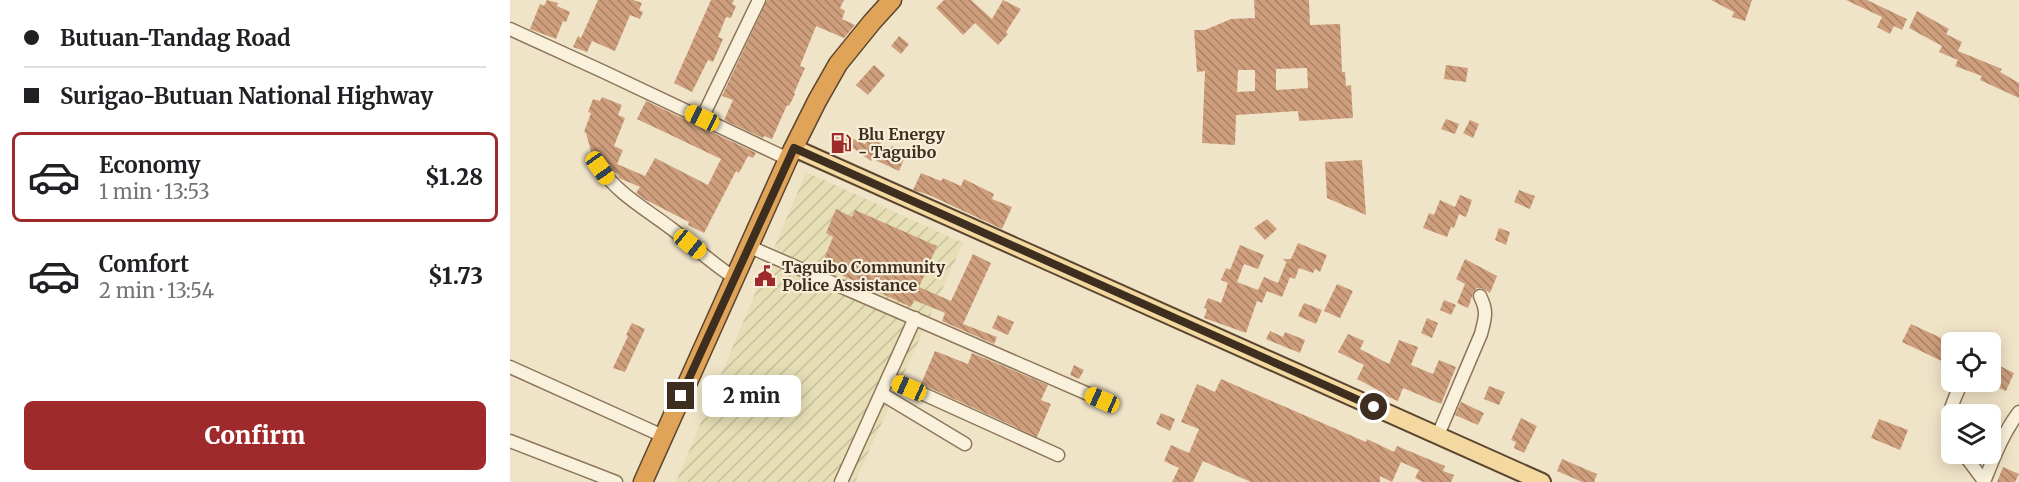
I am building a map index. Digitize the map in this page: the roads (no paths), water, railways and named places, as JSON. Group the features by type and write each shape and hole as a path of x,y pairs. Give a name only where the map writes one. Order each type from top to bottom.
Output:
{"highway":[{"path":"643,482 791,153 838,64 892,0"}],"main road":[{"path":"791,153 1542,482"}],"street":[{"path":"702,118 759,0"},
{"path":"510,29 702,118 791,153"},
{"path":"600,168 610,182 626,196 735,278"},
{"path":"750,247 1102,400"},
{"path":"1438,435 1485,319 1486,307 1480,296"},
{"path":"841,482 915,318"},
{"path":"510,367 663,436"},
{"path":"888,378 1058,455"},
{"path":"882,394 965,444"},
{"path":"1984,482 2000,444 2019,412"},
{"path":"510,441 616,482"},
{"path":"1971,464 1984,482"}],"place":[{"name":"Blu Energy - Taguibo","path":"841,143"},
{"name":"Taguibo Community Police Assistance","path":"765,276"}]}
